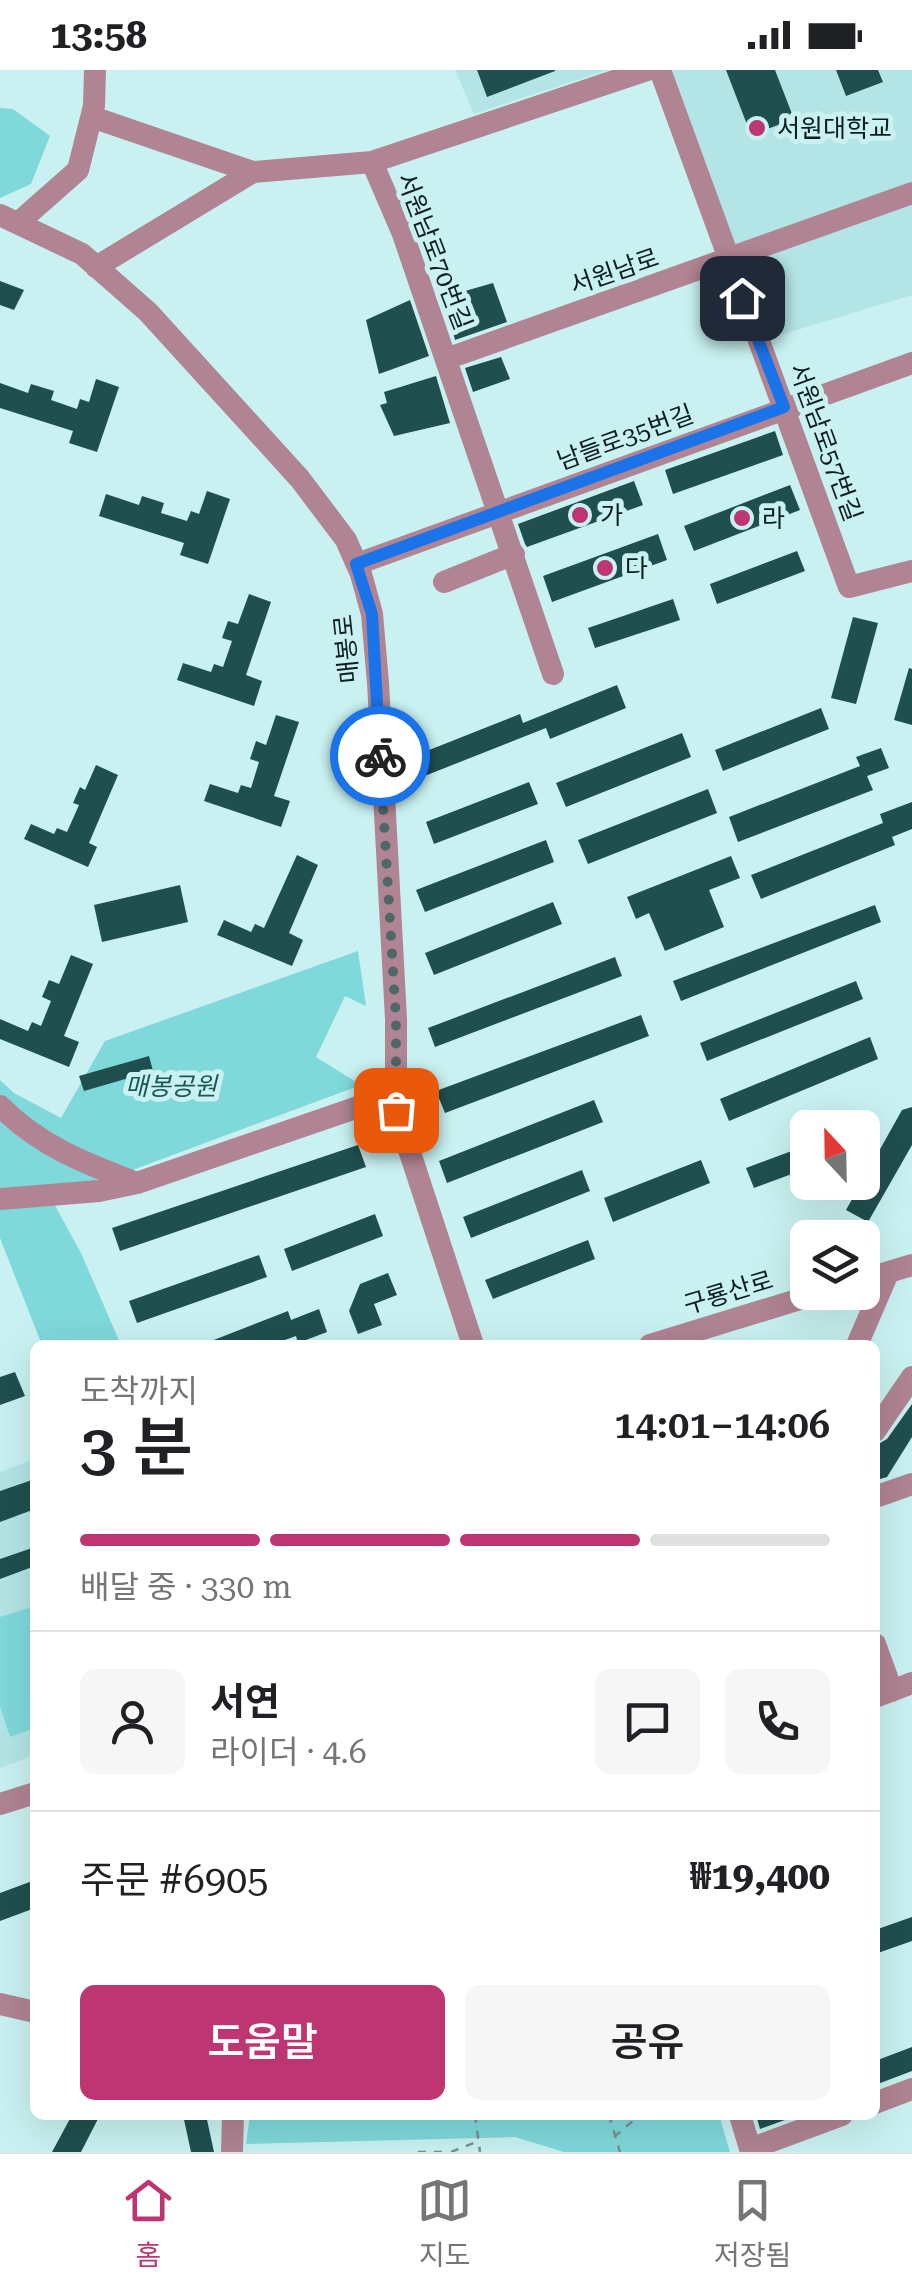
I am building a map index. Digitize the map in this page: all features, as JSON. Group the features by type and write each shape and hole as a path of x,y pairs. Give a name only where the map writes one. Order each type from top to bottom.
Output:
{"street":[{"path":"9,219 78,170 92,117 96,70"},
{"path":"92,117 253,172 372,162 647,70"},
{"name":"서원남로57번길","path":"660,70 849,587 912,571"},
{"name":"서원남로70번길","path":"372,162 403,234 554,674"},
{"path":"96,267 253,172"},
{"name":"서원남로","path":"446,359 912,193"},
{"name":"매봉로","path":"9,219 82,254 148,312 322,506 356,564 372,614 378,683 396,1020 396,1094 408,1148 471,1340"},
{"name":"남들로35번길","path":"356,564 912,363"},
{"path":"444,582 514,554"},
{"path":"0,1199 137,1183 396,1094"},
{"path":"0,1106 26,1132 66,1157 137,1183"},
{"path":"880,1275 912,1265"},
{"path":"859,1340 888,1273"},
{"name":"구룡산로","path":"666,1340 790,1302"},
{"path":"880,1423 912,1377"},
{"path":"880,1495 912,1484"},
{"path":"880,1657 893,1690"},
{"path":"0,1804 30,1794"},
{"path":"0,2004 30,2011"},
{"path":"880,2101 912,2089"},
{"path":"232,2152 233,2120"},
{"path":"741,2120 750,2150 829,2120"}],"path":[{"path":"476,2120 480,2152"},
{"path":"611,2120 620,2152"},
{"path":"613,2138 634,2120"},
{"path":"418,2152 450,2152 478,2142"}],"shaded area":[{"path":"455,70 608,70 474,114"},
{"path":"671,70 912,70 912,295 754,343"},
{"path":"30,1461 30,1757 0,1768 0,1472"}],"green space":[{"path":"0,108 13,109 50,136 31,184 0,198"},
{"name":"매봉공원","path":"358,951 366,1006 345,996 316,1057 361,1085 52,1200 81,1253 119,1340 40,1340 0,1238 0,1080 14,1093 61,1118 105,1041"},
{"path":"30,1608 30,1730 10,1737 0,1706 0,1617"},
{"path":"249,2120 720,2120 730,2152 564,2152 515,2137 246,2144"}],"building":[{"path":"477,70 555,70 555,71 487,97"},
{"path":"726,70 775,70 794,119 751,135"},
{"path":"836,70 878,70 883,82 846,96"},
{"path":"0,281 24,290 14,310 0,305"},
{"path":"493,283 507,322 455,340 444,297"},
{"path":"410,300 429,356 379,374 366,320"},
{"path":"501,357 510,379 473,392 465,368"},
{"path":"436,376 450,423 394,436 380,405 387,403 384,392"},
{"path":"96,379 119,387 97,452 69,443 73,431 0,408 0,383 28,393 31,384 54,391 51,400 77,409 80,399 89,402"},
{"path":"775,431 783,455 673,494 665,470"},
{"name":"가","path":"634,481 643,505 527,547 525,544 518,524"},
{"name":"라","path":"790,485 800,510 694,551 684,526"},
{"path":"207,491 230,499 208,564 180,555 184,543 99,516 106,494 139,505 142,496 164,503 161,513 187,521 191,511 199,514"},
{"name":"다","path":"658,534 667,560 552,602 543,576"},
{"path":"797,551 805,571 717,604 710,584"},
{"path":"249,594 271,602 246,675 262,681 254,706 177,680 183,663 211,672 214,664 223,667 232,641 222,638 228,621 238,624"},
{"path":"673,599 680,620 595,648 588,628"},
{"path":"853,617 878,623 856,704 831,698"},
{"path":"909,668 912,669 912,725 894,720"},
{"path":"617,685 626,708 550,739 546,728 422,777 414,756 520,714 523,723"},
{"path":"821,708 829,729 723,771 715,750"},
{"path":"276,715 299,722 274,796 290,801 281,827 204,801 210,784 238,793 241,785 251,788 259,762 250,759 256,741 266,745"},
{"path":"682,733 691,757 566,807 556,783"},
{"path":"881,748 889,768 867,776 873,790 738,842 729,817 860,766 856,757"},
{"path":"96,765 118,775 89,843 97,847 88,867 24,839 31,824 54,834 57,828 67,832 79,805 73,803 80,787 85,790"},
{"path":"529,782 538,804 434,844 426,822"},
{"path":"708,789 717,813 588,864 578,840"},
{"path":"912,802 912,829 892,837 895,845 761,899 751,875 883,823 880,814"},
{"path":"546,840 554,862 425,912 416,890"},
{"path":"297,855 318,865 289,933 303,940 292,966 217,935 224,920 251,932 255,924 264,928"},
{"path":"731,856 740,878 709,890 724,927 665,951 649,913 636,919 627,897"},
{"path":"180,885 188,922 102,942 94,905"},
{"path":"553,902 562,924 434,975 425,953"},
{"path":"875,905 881,922 681,1001 673,981"},
{"path":"71,955 93,964 64,1036 79,1042 69,1067 0,1039 0,1019 28,1031 32,1022 41,1026 51,1001 42,997 49,980 59,984"},
{"path":"615,957 622,976 435,1047 428,1028"},
{"path":"856,981 863,999 707,1061 700,1043"},
{"path":"641,1015 649,1036 445,1113 436,1091"},
{"path":"870,1037 878,1059 729,1121 720,1099"},
{"path":"149,1056 153,1071 84,1091 79,1076"},
{"path":"594,1100 603,1122 447,1183 439,1161"},
{"path":"912,1107 912,1145 869,1220 864,1220 846,1210 852,1200 880,1200 880,1149 902,1110"},
{"path":"358,1145 366,1167 120,1251 112,1228"},
{"path":"790,1152 790,1175 754,1188 746,1168"},
{"path":"701,1160 710,1183 613,1222 604,1198"},
{"path":"582,1170 590,1191 471,1238 463,1217"},
{"path":"375,1214 383,1236 292,1271 284,1249"},
{"path":"588,1240 595,1259 493,1299 485,1280"},
{"path":"259,1255 267,1277 137,1323 129,1301"},
{"path":"388,1273 397,1295 374,1304 382,1325 358,1334 349,1311 360,1284"},
{"path":"319,1309 327,1332 306,1340 297,1340 296,1336 285,1340 214,1340 288,1311 291,1320"},
{"path":"15,1372 25,1396 0,1405 0,1377"},
{"path":"912,1404 912,1437 887,1477 880,1479 880,1443"},
{"path":"30,1481 30,1511 0,1522 0,1491"},
{"path":"30,1549 30,1568 0,1579 0,1559"},
{"path":"30,1882 30,1910 0,1921 0,1893"},
{"path":"912,1917 912,1941 880,1952 880,1928"},
{"path":"912,2047 912,2071 880,2083 880,2059"},
{"path":"69,2120 97,2120 81,2152 52,2152"},
{"path":"184,2120 207,2120 214,2152 191,2152"},
{"path":"757,2120 785,2120 760,2129"}],"way so far":[{"path":"380,756 390,881 396,1110"}],"place":[{"name":"서원대학교","path":"757,128"},
{"name":"가","path":"580,515"},
{"name":"라","path":"742,518"},
{"name":"다","path":"605,568"}],"route":[{"path":"380,756 372,614 356,564 784,407 742,298"}]}
